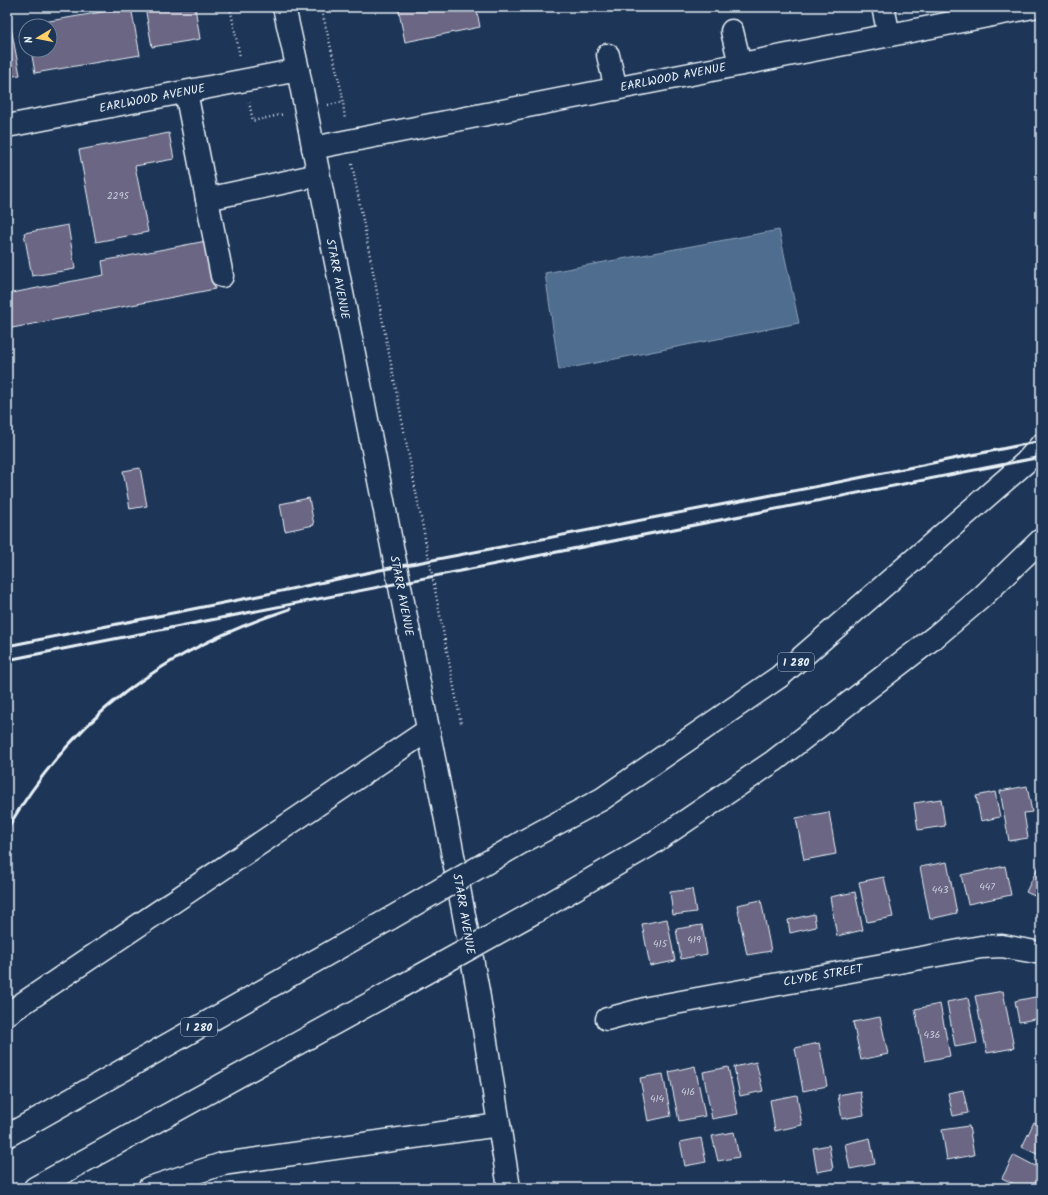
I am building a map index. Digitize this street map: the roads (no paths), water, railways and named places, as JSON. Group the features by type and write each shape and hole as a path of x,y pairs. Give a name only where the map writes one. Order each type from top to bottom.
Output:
{"main road":[{"name":"STARR AVENUE","path":"284,7 298,70 428,730 476,983 509,1188"},
{"path":"883,7 889,35"},
{"name":"EARLWOOD AVENUE","path":"313,148 889,35 972,13 1033,7"},
{"path":"732,31 740,64"},
{"path":"608,55 616,88"},
{"name":"EARLWOOD AVENUE","path":"7,126 298,70"},
{"path":"186,92 222,276"},
{"path":"206,199 318,175"},
{"name":"I 280","path":"7,1136 524,841 602,799 779,676 1025,463 1041,445"},
{"path":"35,1188 542,908 650,845 774,760 936,636 982,597 1041,540"},
{"path":"7,1014 428,730"},
{"name":"CLYDE STREET","path":"607,1019 648,1008 980,947 1002,946 1041,954"},
{"path":"149,1188 222,1164 500,1125"}],"water":[{"path":"779,230 799,323 559,370 545,273"}],"railway":[{"path":"7,646 380,570 814,487 1041,441"},
{"path":"7,660 1041,457"},
{"path":"7,829 34,788 62,752 93,720 127,691 163,666 202,644 244,626 290,609"}]}
